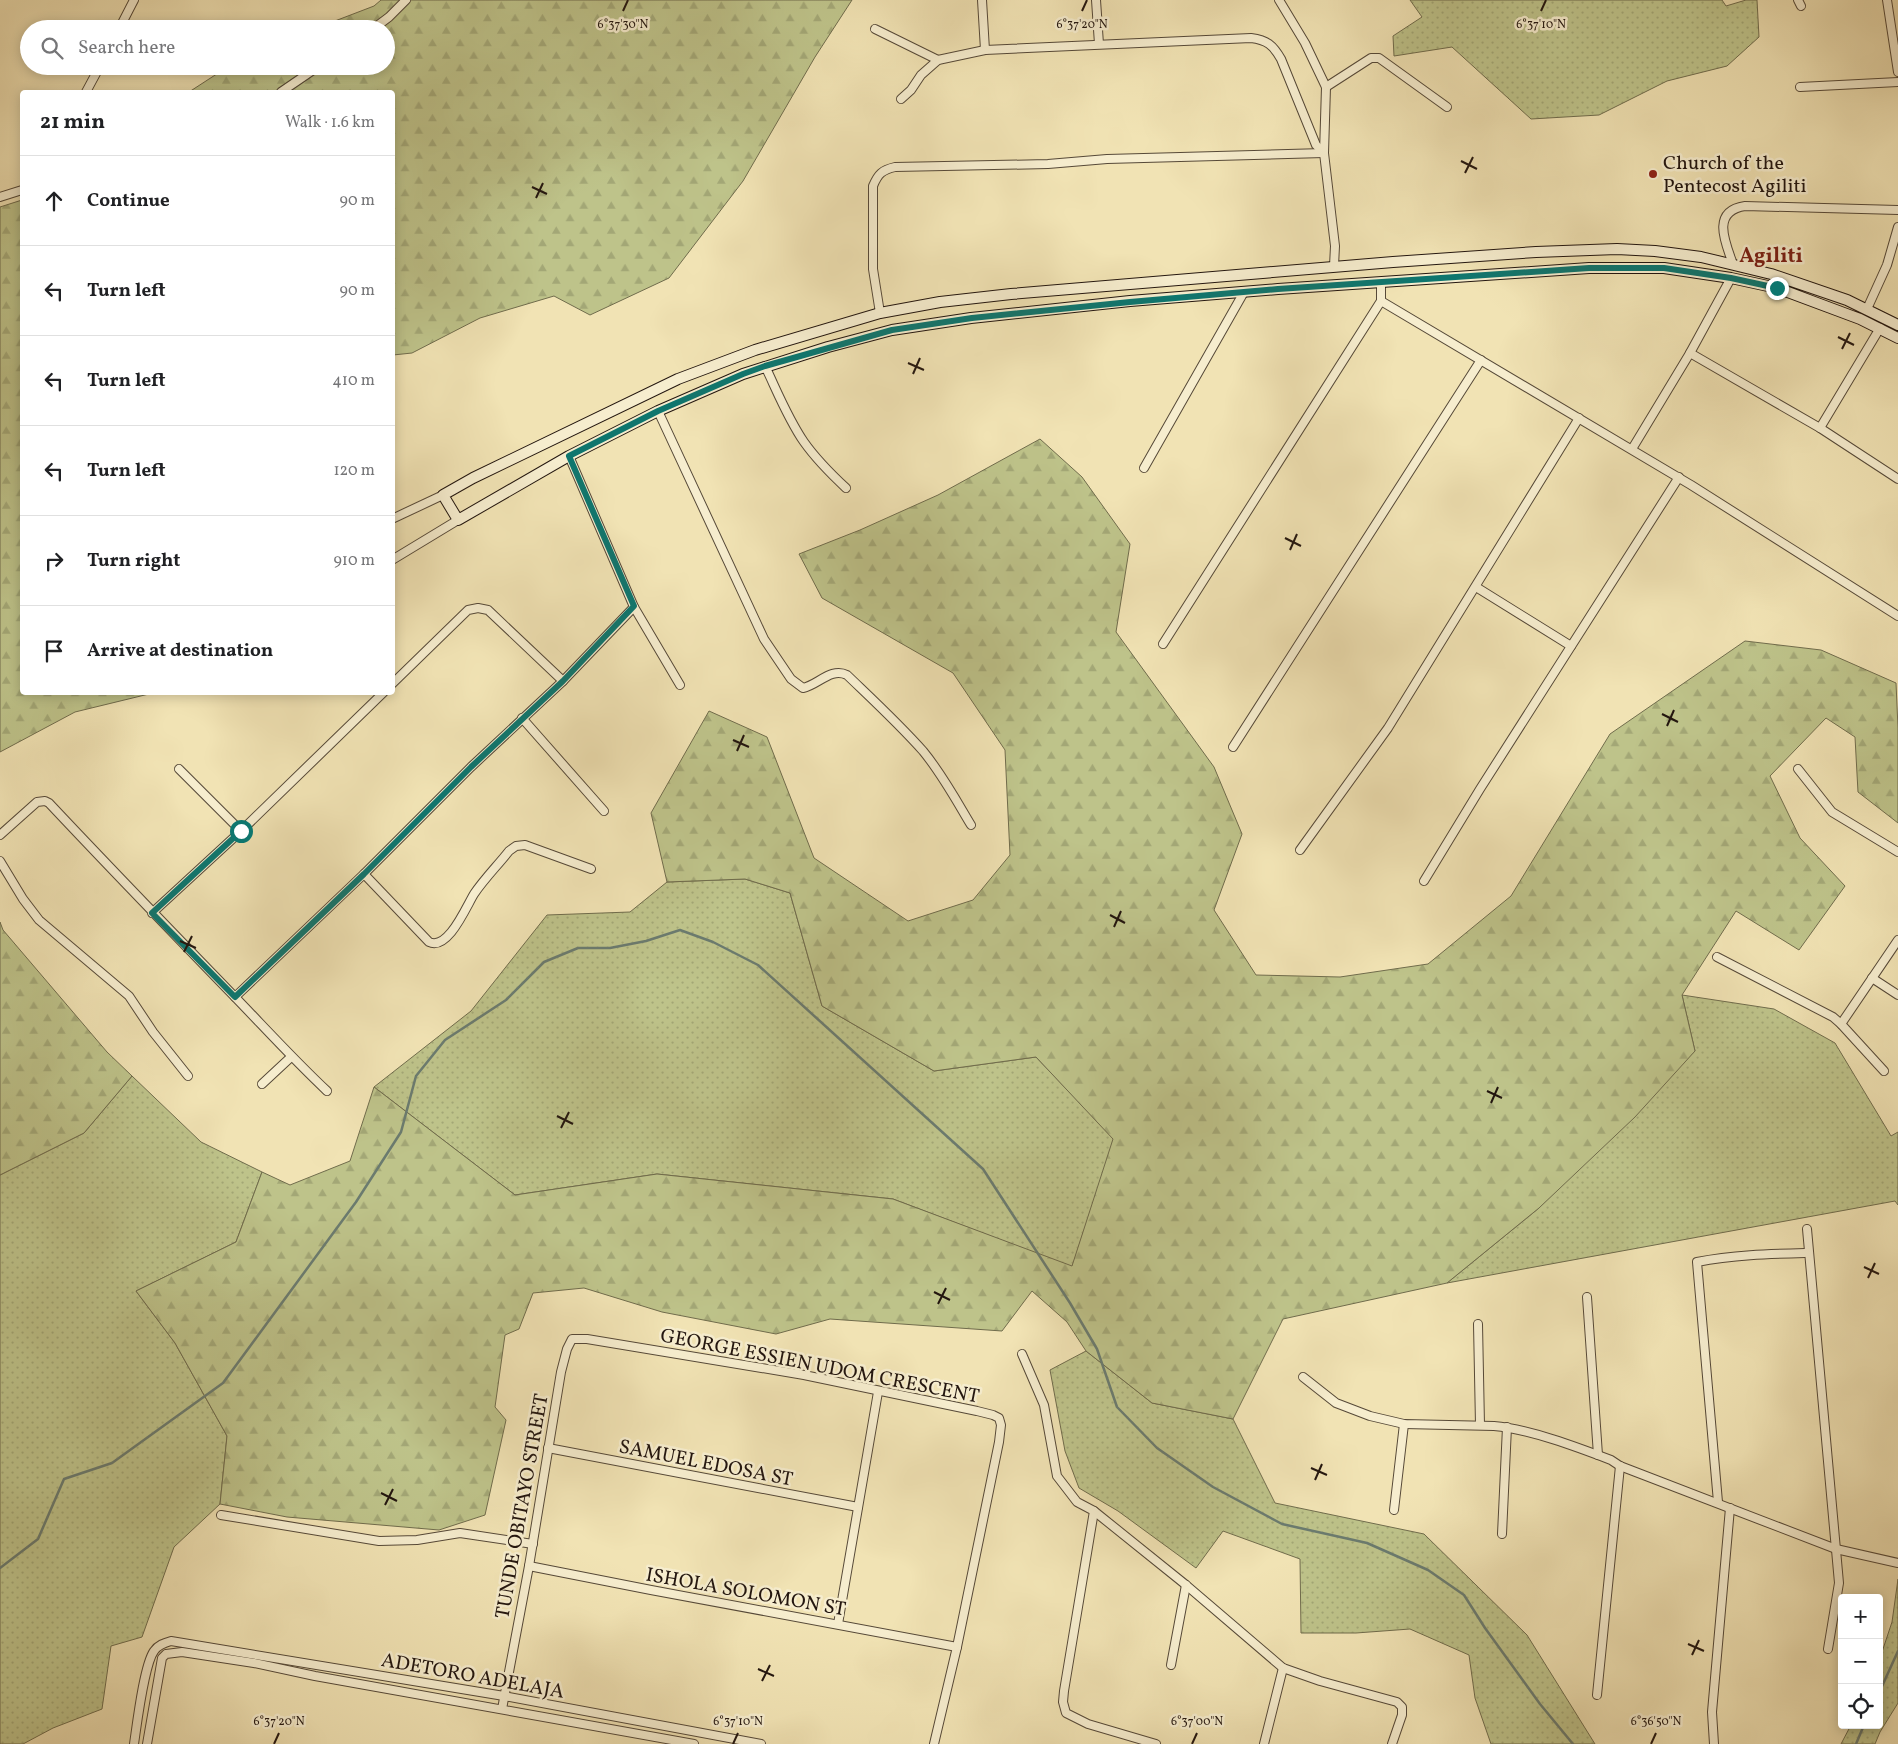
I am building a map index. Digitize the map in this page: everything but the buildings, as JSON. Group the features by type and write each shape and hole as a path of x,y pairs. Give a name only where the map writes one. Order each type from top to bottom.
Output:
{"street":[{"path":"124,20 134,0"},
{"path":"385,20 406,0"},
{"path":"982,0 985,50"},
{"path":"1096,0 1099,44"},
{"path":"1279,0 1305,43 1326,87 1324,153 1335,246 1334,266"},
{"path":"1887,0 1898,72"},
{"path":"875,29 938,60"},
{"path":"901,99 938,60 985,50 1251,38 1269,42 1281,59 1316,145 1324,153"},
{"path":"1326,87 1371,58 1379,58 1448,107"},
{"path":"87,90 95,75"},
{"path":"284,90 306,75"},
{"path":"1800,87 1898,82"},
{"path":"880,313 873,269 873,186 884,169 895,167 1048,164 1107,159 1324,153"},
{"path":"0,197 20,191"},
{"path":"1733,264 1722,224 1727,214 1735,207 1898,210"},
{"path":"1867,309 1887,265 1898,227"},
{"path":"395,518 678,379 754,350 880,313 940,302 1011,294 1334,266 1536,252 1617,249 1701,257 1771,274 1809,286 1867,309 1898,325"},
{"path":"395,558 569,456 658,411 743,374 892,330 954,320 1278,289 1589,268 1664,268 1731,278 1777,288 1880,328 1898,338"},
{"path":"1278,271 1278,289"},
{"path":"1632,449 1690,353 1731,278"},
{"path":"1163,644 1381,301 1381,283"},
{"path":"1144,468 1244,292"},
{"path":"1381,301 1679,477 1898,616"},
{"path":"1820,428 1880,328"},
{"path":"1690,353 1820,428 1898,479"},
{"path":"1233,747 1481,360"},
{"path":"765,366 804,442 818,460 846,488"},
{"path":"658,411 764,639 791,679 803,688 833,673 841,672 847,675 887,712 924,753 950,790 971,825"},
{"path":"1300,850 1388,728 1579,418"},
{"path":"569,456 634,606 680,685"},
{"path":"1424,881 1480,789 1679,477"},
{"path":"443,495 458,520"},
{"path":"1476,587 1571,646"},
{"path":"235,997 364,874 522,718 563,681 634,606"},
{"path":"395,681 468,610 478,608 488,610 563,681"},
{"path":"152,913 241,831 381,695"},
{"path":"522,718 604,811"},
{"path":"179,769 241,831"},
{"path":"1798,769 1832,812 1898,852"},
{"path":"0,835 37,802 45,801 49,803 152,913 291,1057 327,1091"},
{"path":"364,874 429,942 434,944 439,943 445,938 461,920 474,894 509,851 516,846 525,845 591,869"},
{"path":"0,861 23,899 39,920 129,996 153,1032 188,1076"},
{"path":"1841,1024 1898,940"},
{"path":"1717,957 1833,1017 1884,1071"},
{"path":"1872,978 1898,995"},
{"path":"262,1084 291,1057"},
{"path":"1807,1229 1839,1584 1828,1649"},
{"path":"1718,1502 1697,1262 1747,1255 1805,1253"},
{"path":"1587,1297 1598,1455"},
{"path":"1478,1324 1480,1425"},
{"name":"TUNDE OBITAYO STREET","path":"502,1709 533,1544 561,1372 567,1349 572,1339 587,1339 601,1342"},
{"name":"GEORGE ESSIEN UDOM CRESCENT","path":"601,1342 804,1375 993,1415 998,1418 1001,1425 957,1647 934,1744"},
{"path":"1022,1354 1044,1405 1057,1476 1077,1502 1094,1511 1186,1585 1283,1668 1320,1681 1397,1702 1402,1707 1402,1715 1392,1744"},
{"path":"1304,1378 1336,1403 1370,1416 1404,1424 1506,1427 1598,1455 1620,1466 1718,1502 1836,1549 1898,1563"},
{"path":"838,1624 878,1392"},
{"path":"1394,1510 1404,1424"},
{"path":"1502,1534 1506,1427"},
{"name":"SAMUEL EDOSA ST","path":"548,1448 858,1508"},
{"path":"1597,1696 1620,1466"},
{"path":"1714,1744 1712,1712 1730,1508"},
{"path":"1094,1511 1063,1702 1066,1713 1088,1724 1156,1744"},
{"path":"221,1515 379,1541 417,1540 470,1533 533,1544"},
{"name":"ISHOLA SOLOMON ST","path":"529,1566 957,1647"},
{"path":"1172,1665 1186,1585"},
{"name":"ADETORO ADELAJA","path":"160,1645 171,1641 178,1641 504,1696 761,1744"},
{"path":"134,1744 148,1666 153,1651 160,1645 164,1656 147,1744"},
{"path":"164,1656 182,1652 694,1744"},
{"path":"1264,1744 1283,1668"},
{"path":"676,1742 678,1729"}],"green space":[{"path":"381,0 852,0 815,57 743,181 669,278 590,315 554,296 480,318 412,353 395,355 395,90 192,90 215,75 395,75 395,20 337,20 374,6"},
{"path":"1410,0 1722,0 1726,6 1746,0 1757,0 1759,37 1727,66 1667,81 1599,115 1531,119 1452,47 1394,56 1393,36 1422,17"},
{"path":"20,201 20,695 145,695 75,712 0,752 0,207"},
{"path":"1040,439 1082,477 1130,544 1116,632 1214,767 1242,834 1214,910 1256,975 1340,977 1428,964 1511,896 1610,734 1745,641 1821,650 1896,683 1898,823 1858,792 1855,737 1826,718 1770,776 1800,838 1845,886 1799,950 1736,911 1682,995 1695,1051 1635,1117 1539,1208 1447,1283 1283,1319 1233,1419 1152,1403 1086,1351 1067,1322 1032,1291 1002,1331 830,1319 776,1334 662,1312 584,1288 533,1293 519,1329 505,1335 495,1407 506,1420 485,1515 439,1530 287,1517 220,1504 227,1436 175,1343 136,1291 236,1242 262,1172 290,1185 350,1161 374,1087 515,1195 657,1174 893,1199 1072,1266 1113,1139 1036,1057 934,1071 822,1006 790,893 745,879 667,882 651,813 709,711 767,737 814,858 908,921 973,900 1010,855 1005,750 953,673 822,598 799,554 860,530 938,495"},
{"path":"745,879 790,893 822,1006 934,1071 1036,1057 1114,1139 1072,1267 893,1199 657,1174 515,1195 374,1087 471,1011 547,915 630,912 667,882"},
{"path":"0,922 3,930 107,1052 132,1076 84,1133 0,1175"},
{"path":"1682,995 1774,1009 1835,1043 1891,1136 1898,1132 1898,1205 1895,1201 1447,1283 1539,1208 1695,1051"},
{"path":"132,1076 201,1142 262,1172 236,1242 136,1291 175,1343 227,1436 220,1504 174,1547 142,1637 111,1646 102,1709 53,1728 23,1744 0,1744 0,1175 84,1133"},
{"path":"1086,1351 1152,1403 1233,1419 1275,1503 1424,1534 1527,1635 1595,1744 1491,1744 1475,1698 1469,1655 1410,1629 1356,1633 1301,1633 1300,1559 1223,1531 1196,1568 1118,1511 1079,1488 1065,1451 1050,1370"},
{"path":"1898,1579 1898,1703 1883,1727 1883,1649 1892,1622"},
{"path":"1849,1729 1882,1729 1875,1744 1841,1744"}],"waterway":[{"path":"0,1568 38,1539 64,1479 112,1463 223,1383 356,1202 401,1132 416,1076 445,1040 506,1000 544,962 578,948 610,948 646,941 680,930 713,942 758,965 983,1169 1070,1303 1097,1349 1117,1407 1157,1448 1213,1487 1282,1524 1367,1543 1428,1570 1464,1595 1485,1628 1540,1704 1573,1744"},
{"path":"1883,1684 1898,1651"},
{"path":"1856,1744 1862,1729"}],"place":[{"name":"Church of the Pentecost Agiliti","path":"1653,174"}],"district":[{"name":"Agiliti","path":"1771,255"}],"route":[{"path":"241,831 152,913 235,997 364,874 471,767 563,681 634,606 569,456 658,411 765,366 892,330 972,318 1278,289 1589,268 1664,268 1731,278 1777,288"}]}
